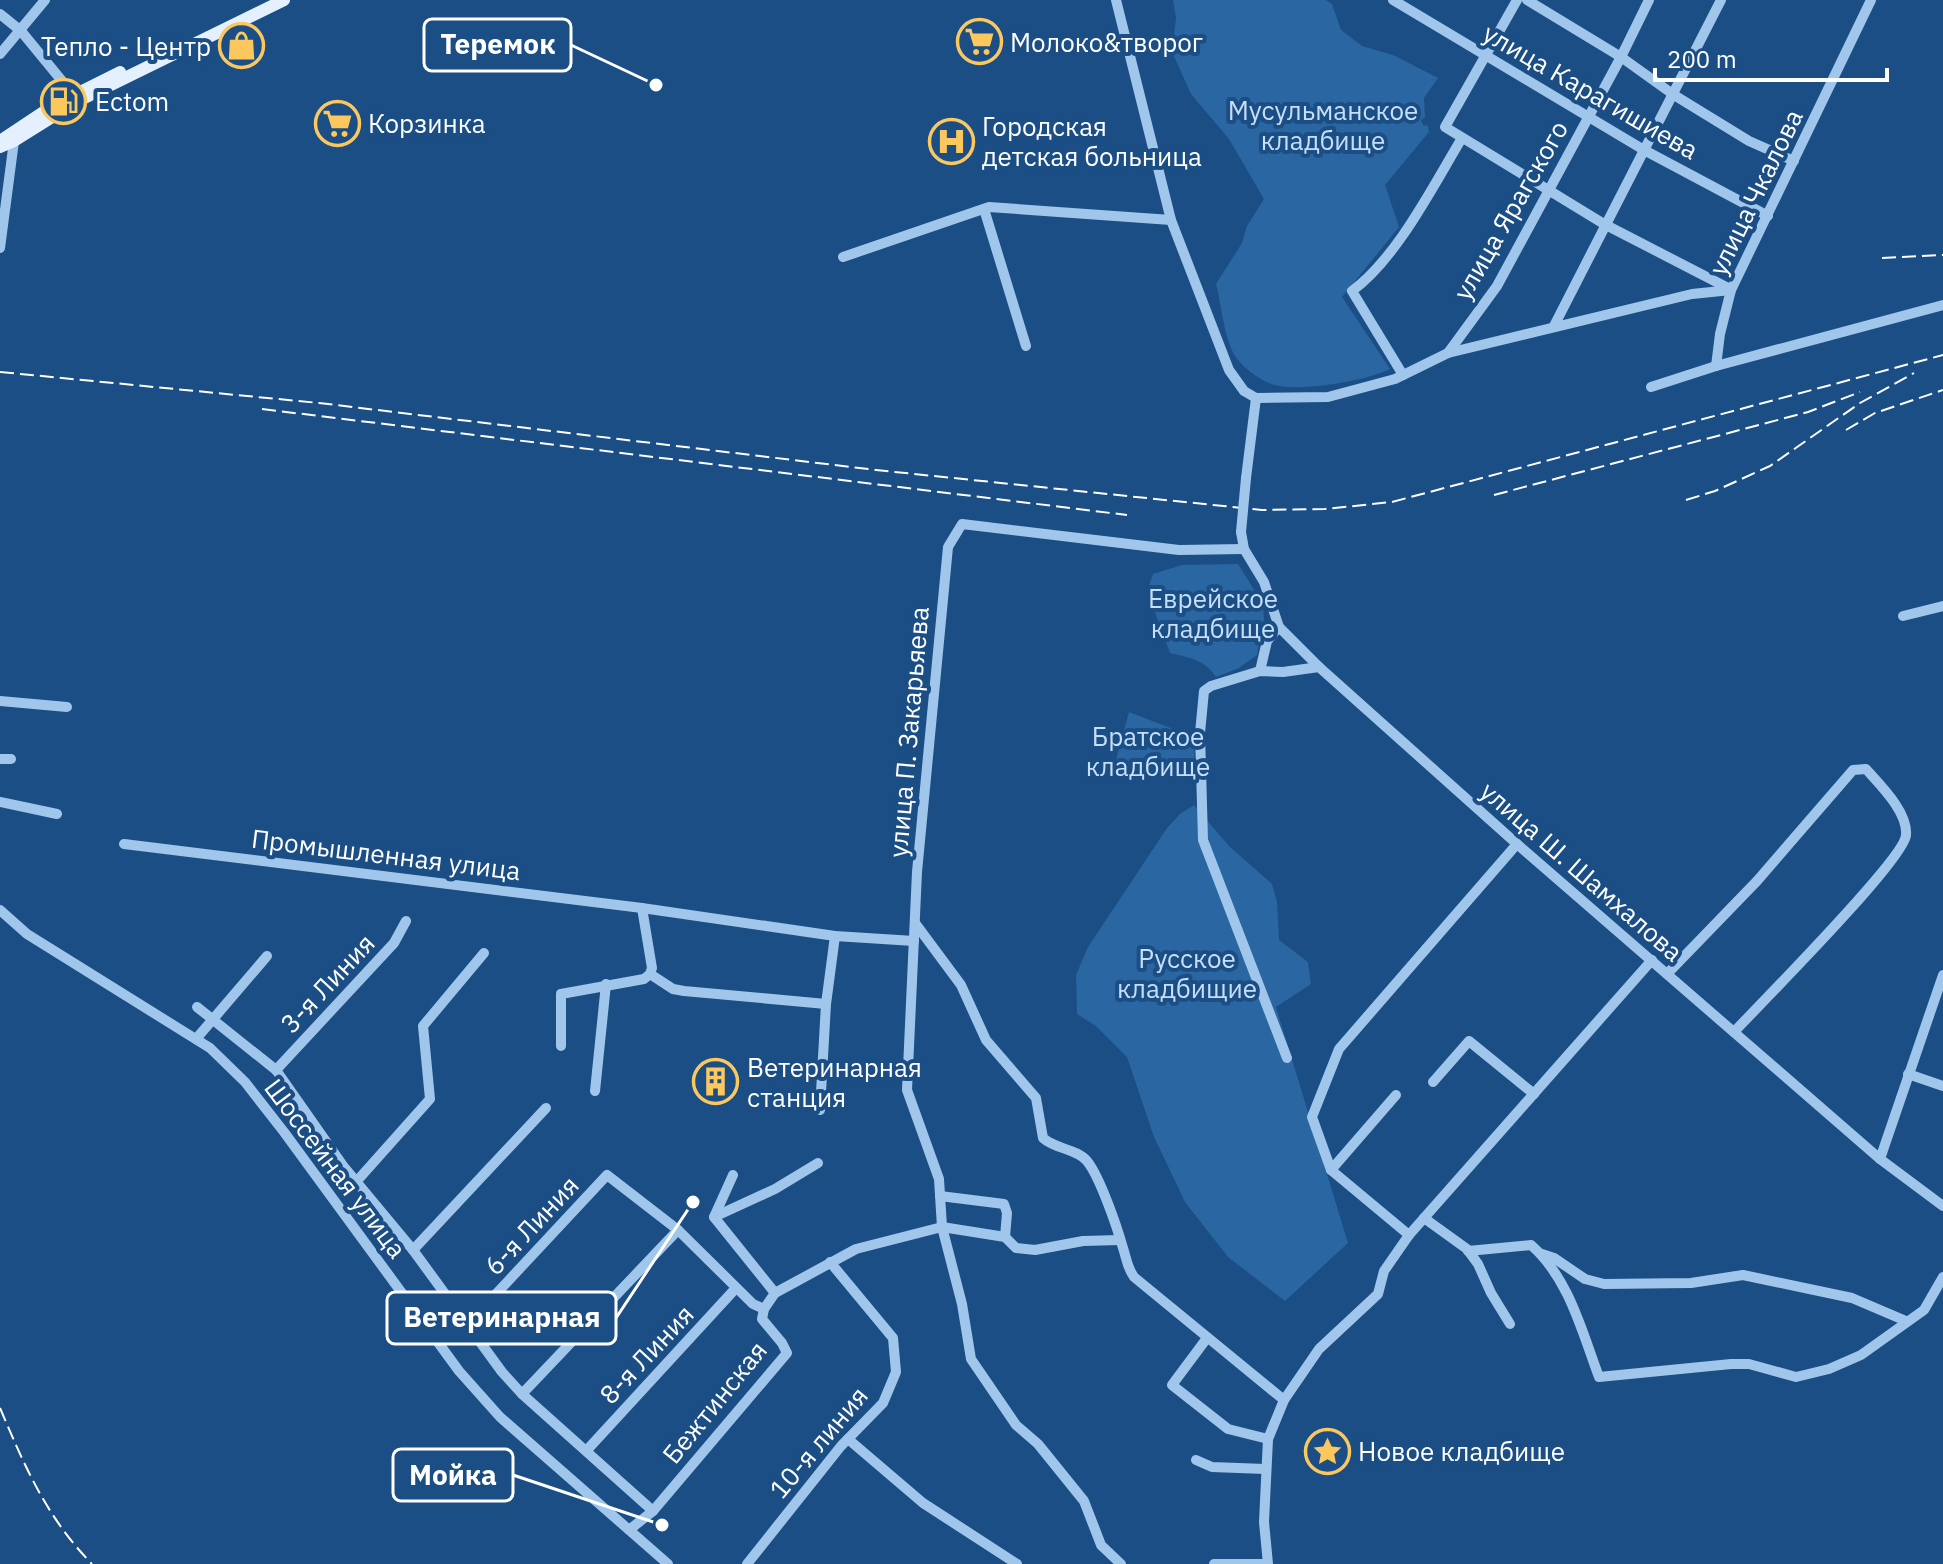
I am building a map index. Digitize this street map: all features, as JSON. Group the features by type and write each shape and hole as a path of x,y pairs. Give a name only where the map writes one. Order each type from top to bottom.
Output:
{"main road":[{"path":"6,141 76,98 266,0"},
{"path":"76,98 284,0"}],"street":[{"path":"0,54 45,0"},
{"path":"1116,0 1171,220 1229,370 1244,391 1256,398 1328,397 1403,375 1448,353 1692,294 1731,290"},
{"name":"улица Карагишиева","path":"1393,0 1644,150 1768,216"},
{"path":"1517,0 1445,127 1604,224 1731,290"},
{"path":"1527,0 1749,141 1794,161"},
{"name":"улица Ярагского","path":"1448,353 1497,286 1649,0"},
{"path":"1554,326 1721,0"},
{"name":"улица Чкалова","path":"1716,366 1731,290 1871,0"},
{"path":"0,14 21,31 76,98"},
{"path":"1403,375 1352,291 1369,279 1413,218 1462,138"},
{"path":"0,248 6,141"},
{"path":"843,257 989,207 1171,220"},
{"path":"984,209 1026,346"},
{"path":"1651,387 1716,366 1943,305"},
{"name":"улица Ш. Шамхалова","path":"1256,398 1241,532 1244,549 1264,582 1279,627 1319,667 1517,844 1880,1159 1943,1206"},
{"name":"улица П. Закарьяева","path":"1121,1564 1101,1545 1084,1501 1038,1444 1016,1425 971,1359 962,1304 942,1227 939,1179 907,1090 917,872 948,547 962,524 1179,550 1244,549"},
{"path":"1903,616 1943,606"},
{"path":"1260,671 1267,641 1279,627"},
{"path":"1287,1058 1203,840 1200,733 1204,691 1211,686 1260,671 1283,672 1319,667"},
{"path":"0,701 67,707"},
{"path":"1667,974 1757,881 1853,770 1866,769 1902,816 1906,840 1895,857 1829,932 1734,1032"},
{"path":"0,802 57,814"},
{"name":"Промышленная улица","path":"124,844 642,908 835,936 914,941"},
{"path":"1409,1235 1331,1170 1312,1117 1339,1049 1517,844"},
{"path":"642,908 650,974 673,989 826,1004"},
{"name":"Шоссейная улица","path":"0,910 27,934 210,1048 245,1082 459,1371 500,1417 668,1564"},
{"name":"3-я Линия","path":"276,1070 394,943 406,921"},
{"path":"915,923 961,985 986,1040 1036,1098 1043,1138 1050,1145 1084,1157 1089,1164 1120,1240 1127,1267 1134,1277 1284,1400"},
{"path":"820,1110 826,1004 835,936"},
{"path":"356,1182 430,1099 423,1026 484,953"},
{"path":"196,1039 267,956"},
{"path":"1214,1564 1268,1564 1264,1522 1265,1469 1268,1439 1284,1400 1319,1349 1378,1294 1384,1271 1409,1235 1652,960"},
{"path":"561,1046 561,994 644,979 650,974"},
{"path":"1880,1159 1943,975"},
{"path":"595,1091 606,984"},
{"path":"197,1007 276,1070 356,1182 413,1250 502,1372 522,1394 653,1511"},
{"path":"1433,1082 1469,1041 1534,1094"},
{"path":"1908,1074 1943,1086"},
{"path":"1331,1170 1396,1095"},
{"path":"413,1250 546,1108"},
{"path":"714,1217 775,1189 818,1163"},
{"name":"6-я Линия","path":"468,1324 607,1175 678,1230"},
{"path":"714,1217 733,1175"},
{"path":"940,1196 1004,1204 1007,1213 1005,1237"},
{"path":"714,1217 775,1293 856,1249 942,1227 1005,1237 1016,1248 1035,1250 1083,1241 1120,1240"},
{"path":"1424,1218 1468,1251 1510,1324"},
{"path":"522,1394 678,1230 753,1304 764,1309"},
{"path":"1468,1251 1531,1245 1542,1254 1567,1292 1599,1377 1731,1364 1749,1364 1796,1377 1829,1369 1861,1355 1924,1310 1943,1277"},
{"path":"1542,1254 1554,1258 1585,1279 1604,1284 1691,1283 1743,1275 1852,1298 1906,1321"},
{"name":"10-я линия","path":"747,1564 848,1439 883,1403 896,1372 893,1338 830,1262"},
{"name":"8-я Линия","path":"587,1450 736,1288"},
{"name":"Бежтинская","path":"629,1530 653,1511 787,1353 762,1319 764,1309 775,1293"},
{"path":"1207,1338 1172,1385 1228,1429 1268,1439"},
{"path":"848,1439 923,1503 1017,1564"},
{"path":"1196,1460 1212,1467 1265,1469"}],"green space":[{"name":"Мусульманское кладбище","path":"1173,0 1326,0 1332,4 1341,30 1362,46 1393,55 1438,78 1424,98 1425,117 1421,120 1423,125 1428,126 1429,132 1385,185 1399,227 1342,297 1390,369 1366,378 1333,384 1286,387 1260,379 1246,369 1234,354 1216,284 1242,243 1247,226 1264,199 1229,139 1191,94 1172,52 1176,18"},
{"name":"Еврейское кладбище","path":"1238,564 1263,604 1264,619 1257,655 1239,668 1216,677 1201,663 1170,653 1147,591 1153,574 1182,565"},
{"name":"Братское кладбище","path":"1129,712 1194,737 1195,779 1111,778"},
{"name":"Русское кладбищие","path":"1194,805 1229,846 1272,884 1277,902 1279,940 1308,962 1311,984 1276,1007 1348,1243 1285,1301 1228,1257 1185,1202 1154,1137 1127,1057 1096,1026 1077,1014 1076,975 1088,947 1167,828"}],"railway":[{"path":"1882,258 1943,255"},
{"path":"0,372 319,403 876,470 1262,510 1325,509 1392,502 1943,355"},
{"path":"1686,500 1715,491 1770,466 1860,403 1914,373"},
{"path":"1846,430 1875,413 1943,390"},
{"path":"1494,495 1808,412 1860,392"},
{"path":"262,409 1127,515"},
{"path":"0,1408 28,1471 50,1510 92,1564"}],"place":[{"name":"Молоко&творог","path":"979,42"},
{"name":"Тепло - Центр","path":"242,46"},
{"name":"Теремок","path":"656,85"},
{"name":"Ectom","path":"64,101"},
{"name":"Корзинка","path":"337,123"},
{"name":"Городская детская больница","path":"951,141"},
{"name":"Ветеринарная станция","path":"716,1082"},
{"name":"Ветеринарная","path":"693,1202"},
{"name":"Новое кладбище","path":"1327,1451"},
{"name":"Мойка","path":"662,1525"}]}
